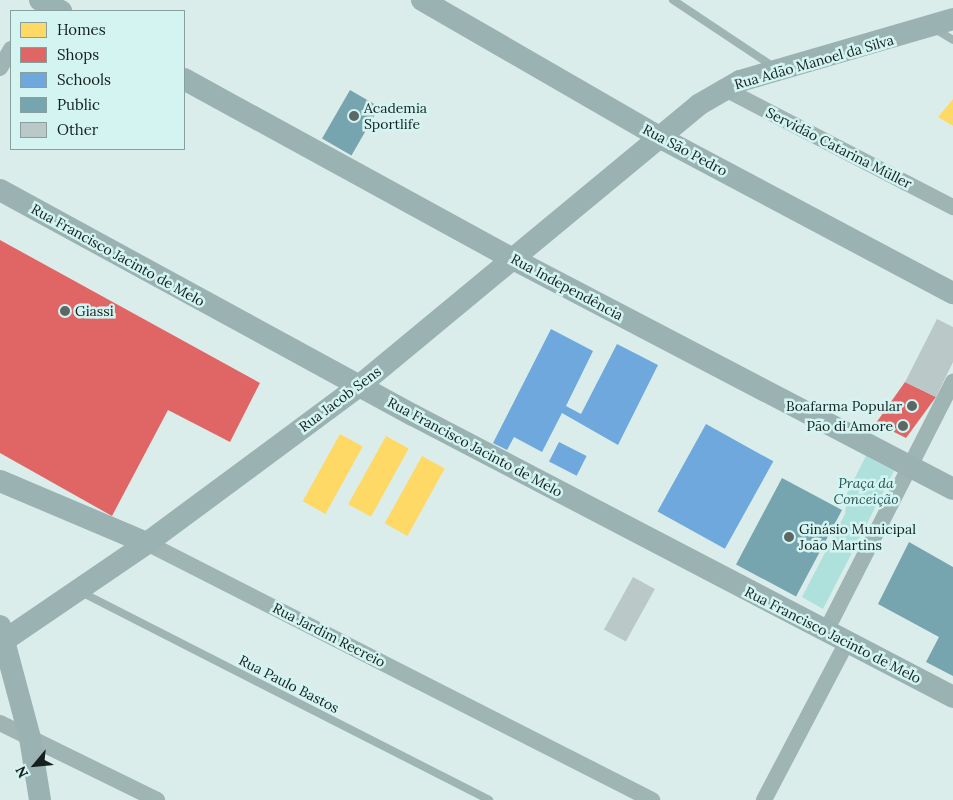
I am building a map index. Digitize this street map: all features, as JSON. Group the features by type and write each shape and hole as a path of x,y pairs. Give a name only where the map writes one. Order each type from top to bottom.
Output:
{"street":[{"path":"40,0 59,10"},
{"name":"Rua São Pedro","path":"422,0 659,137 953,293"},
{"name":"Rua Adão Manoel da Silva","path":"659,137 724,89 778,70 953,19"},
{"path":"0,68 10,51"},
{"name":"Rua Independência","path":"185,80 513,259 953,489"},
{"name":"Servidão Catarina Müller","path":"724,89 953,208"},
{"name":"Rua Jacob Sens","path":"2,632 79,591 359,386 659,137"},
{"name":"Rua Francisco Jacinto de Melo","path":"0,190 359,386 953,697"},
{"path":"826,631 953,382"},
{"name":"Rua Jardim Recreio","path":"0,481 147,542 652,800"},
{"path":"2,632 30,738 40,800"},
{"path":"764,800 847,642"},
{"path":"0,723 157,800"}],"lane":[{"path":"673,0 778,70"},
{"path":"931,26 953,40"},
{"name":"Rua Paulo Bastos","path":"79,591 489,800"}],"green space":[{"name":"Praça da Conceição","path":"866,456 894,471 823,609 802,597 845,514 847,493"}],"building: Homes":[{"path":"953,99 953,126 938,117"},
{"path":"340,434 363,447 325,514 303,501"},
{"path":"386,436 409,449 371,517 348,504"},
{"path":"422,456 445,469 407,536 385,523"}],"building: Shops":[{"name":"Giassi","path":"0,240 260,383 230,442 168,410 112,516 0,453"},
{"path":"905,382 936,397 906,438 876,423"}],"building: Schools":[{"path":"551,329 593,351 566,406 581,414 617,344 658,365 618,445 562,413 542,452 514,437 507,450 493,443"},
{"path":"706,424 773,461 725,549 658,511"},
{"path":"559,442 587,456 577,476 549,462"}],"building: Public":[{"name":"Academia Sportlife","path":"350,90 379,107 351,155 322,138"},
{"name":"Ginásio Municipal João Martins","path":"782,478 842,510 796,596 736,565"},
{"path":"909,542 953,567 953,676 926,662 939,637 878,604"}],"building: Other":[{"path":"937,319 953,327 953,362 936,397 905,382"},
{"path":"633,577 655,589 626,642 604,629"}],"place":[{"name":"Academia Sportlife","path":"354,116"},
{"name":"Giassi","path":"65,311"},
{"name":"Boafarma Popular","path":"912,406"},
{"name":"Pão di Amore","path":"903,426"},
{"name":"Ginásio Municipal João Martins","path":"789,537"}]}
